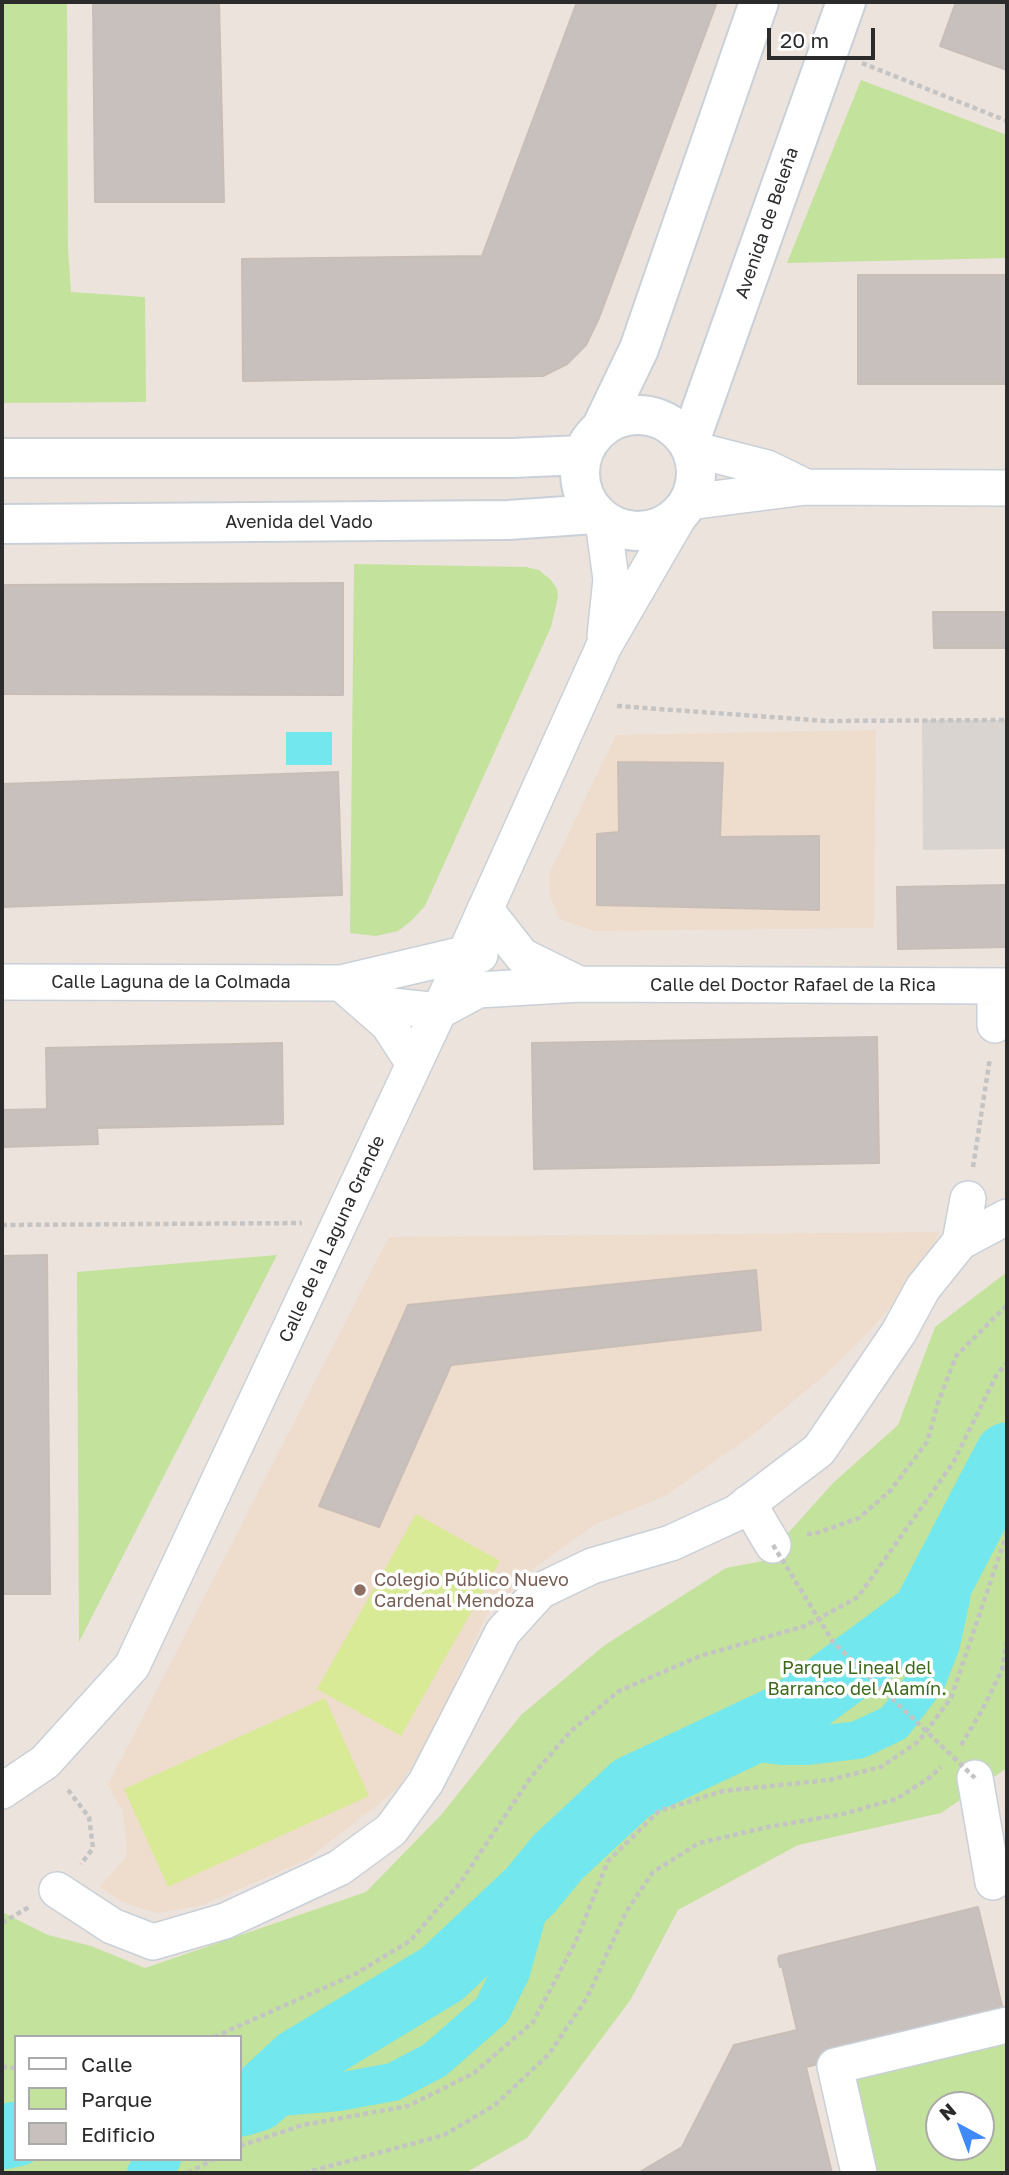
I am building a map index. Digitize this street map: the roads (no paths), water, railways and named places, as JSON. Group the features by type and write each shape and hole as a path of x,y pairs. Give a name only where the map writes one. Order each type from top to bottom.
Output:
{"street":[{"path":"2,457 512,458 592,440 620,417 639,414 660,418 676,428 690,447 696,467 695,485 685,508 668,524 635,532 618,529 599,517 586,501 580,486 579,470 592,440 639,349 759,2"},
{"name":"Avenida de Beleña","path":"690,447 846,2"},
{"path":"690,447 767,468 806,487"},
{"path":"685,508 806,487 1007,488"},
{"name":"Calle de la Laguna Grande","path":"2,1791 46,1762 132,1666 439,1011 467,972 485,909 604,646 685,508"},
{"name":"Avenida del Vado","path":"2,524 599,517"},
{"name":"Calle de la Laguna Grande","path":"599,517 611,579 604,646"},
{"path":"485,909 522,956 579,984"},
{"path":"352,993 467,972 522,956"},
{"name":"Calle del Doctor Rafael de la Rica","path":"467,972 579,984 1001,986"},
{"name":"Calle Laguna de la Colmada","path":"2,982 352,993"},
{"path":"995,1026 1001,986"},
{"path":"352,993 439,1011"},
{"path":"352,993 388,1024 414,1064"},
{"path":"960,1242 968,1199"},
{"path":"57,1890 112,1926 153,1941 225,1921 339,1868 391,1830 426,1782 503,1632 540,1591 592,1566 671,1543 736,1513 819,1450 899,1332 923,1288 960,1242 1007,1217"},
{"path":"748,1503 769,1539"},
{"path":"975,1778 993,1882"},
{"path":"859,2173 835,2066 1007,2025"}],"water":[{"path":"286,732 332,732 332,765 286,765"}],"waterway":[{"path":"242,2103 257,2099 298,2061 442,1974 530,1891 558,1857 632,1788 789,1714 924,1614 1007,1455"},
{"path":"734,1740 782,1746 808,1746 858,1740 894,1723 927,1680 941,1644 951,1599 954,1558"},
{"path":"257,2099 338,2092 393,2082 435,2060 492,2010 511,1972 527,1915 530,1891"},
{"path":"2,2137 14,2134"},
{"path":"146,2173 160,2161"}],"place":[{"name":"Colegio Público Nuevo Cardenal Mendoza","path":"360,1590"}],"park label":[{"name":"Parque Lineal del Barranco del Alamín.","path":"857,1678"}]}
